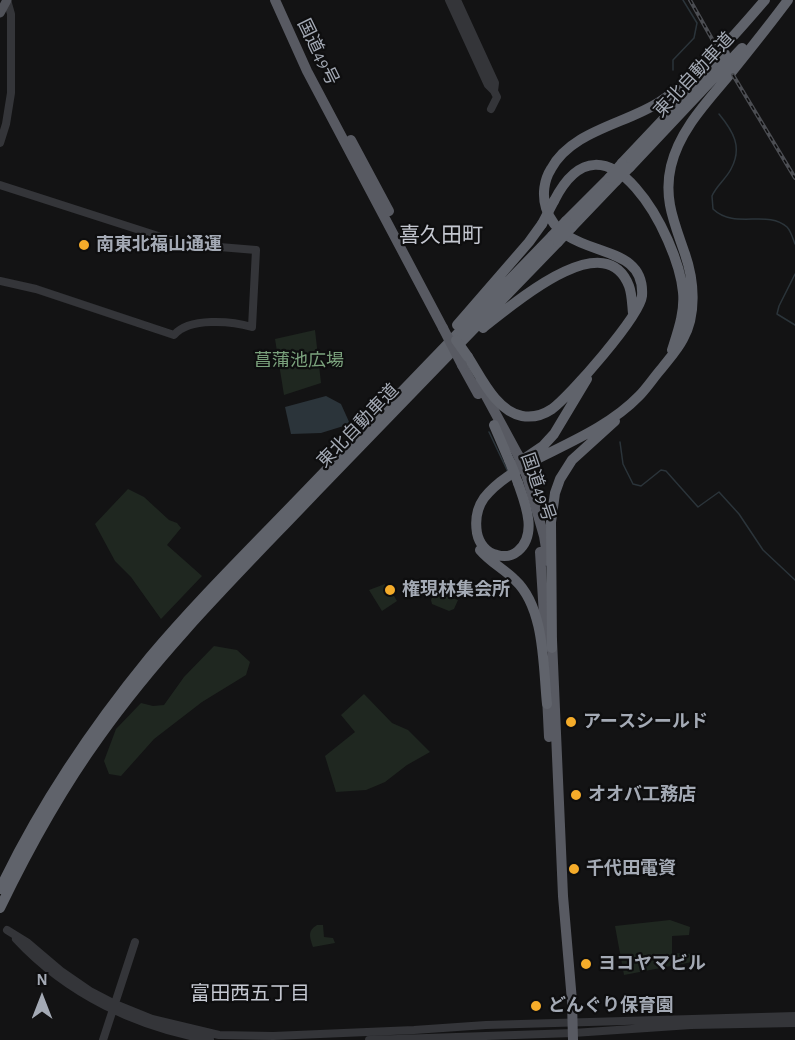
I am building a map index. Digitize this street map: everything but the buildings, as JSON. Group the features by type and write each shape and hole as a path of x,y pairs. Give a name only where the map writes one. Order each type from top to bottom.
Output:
{"highway":[{"name":"国道49号","path":"275,0 307,71 465,360 513,458"},
{"name":"国道49号","path":"282,0 329,99 446,327 456,340 494,425 513,458"},
{"path":"547,704 538,622 533,606 516,580 488,560 478,549 473,537 472,513 480,494 488,486 543,446 554,434 594,366 640,303 642,295 637,273 621,257 570,239 555,225 549,217 544,201 545,184 557,159 574,144 652,107 686,83 765,0"},
{"name":"東北自動車道","path":"626,165 772,0"},
{"path":"513,458 522,480 528,533 523,546 514,554 497,556 486,550 478,538 476,522 479,506 495,486 510,475 590,431 624,409 639,397 683,339 688,328 692,297 691,275 669,204 668,185 674,155 692,122 785,0"},
{"name":"東北自動車道","path":"0,908 33,843 100,735 141,682 197,617 449,355 612,179 699,96 785,0"},
{"path":"395,399 529,242 542,224 562,186 574,174 594,166 605,166 617,170 635,186 663,230 681,275 684,302 669,359"},
{"name":"東北自動車道","path":"0,889 30,831 63,777 99,723 134,677 220,579 555,239"},
{"path":"449,355 528,294 563,273 586,263 598,262 609,265 623,275 631,294 633,313"},
{"path":"465,360 506,408 515,414 532,417 558,404 594,366"},
{"path":"552,648 551,522 555,493 560,479 572,460 611,426 624,409"},
{"name":"国道49号","path":"522,480 541,557 547,704 569,1032"},
{"name":"国道49号","path":"522,480 539,515 547,556 563,896 572,1001 569,1032"}],"main road":[{"path":"0,13 7,0"}],"street":[{"path":"0,143 11,93 11,14 7,0"},
{"path":"449,0 488,85 497,98 491,109"},
{"path":"457,0 495,83 494,91"},
{"path":"0,185 183,244 256,250 252,327 225,322 201,323 184,328 174,335 36,289 0,281"},
{"path":"210,1040 158,1028 114,1008 56,975 7,930 28,943 61,971 114,1008 187,1029 219,1035 569,1032 758,1016 795,1016"},
{"path":"103,1040 135,942"},
{"path":"369,1040 691,1025 795,1023"}],"green space":[{"name":"菖蒲池広場","path":"315,330 321,383 284,395 275,339"},
{"path":"128,489 144,497 169,520 177,523 181,528 167,545 202,576 161,619 131,577 115,561 95,524"},
{"path":"385,584 386,596 394,596 397,601 382,611 369,590"},
{"path":"434,592 458,600 454,609 449,611 432,604"},
{"path":"214,646 237,650 250,662 246,675 202,702 154,739 121,776 109,774 104,761 116,729 141,703 153,706 164,705 184,677"},
{"path":"364,694 392,723 408,730 430,752 407,765 385,782 366,790 336,792 325,756 355,732 341,715"},
{"path":"670,920 690,927 689,935 672,936 672,953 695,954 697,961 624,975 615,926"},
{"path":"317,925 323,925 324,937 333,938 335,943 313,947 310,937"}],"shaded area":[{"path":"326,396 341,404 350,424 321,433 291,434 285,407"}],"waterway":[{"path":"673,70 673,60 694,38 697,23 683,0"},
{"path":"719,114 735,140 736,154 731,169 712,196 713,209 731,218 779,222 787,227 795,244"},
{"path":"795,274 777,314 795,325"},
{"path":"489,432 508,472"},
{"path":"620,442 623,464 633,484 641,486 661,470 666,471 698,507 719,492 739,514 763,550 795,580"}],"railway":[{"path":"690,0 716,46"},
{"path":"733,75 795,178"}],"place":[{"name":"南東北福山通運","path":"84,245"},
{"name":"権現林集会所","path":"390,590"},
{"name":"アースシールド","path":"571,722"},
{"name":"オオバ工務店","path":"576,795"},
{"name":"千代田電資","path":"574,869"},
{"name":"ヨコヤマビル","path":"586,964"},
{"name":"どんぐり保育園","path":"536,1006"}],"district":[{"name":"喜久田町","path":"441,236"},
{"name":"富田西五丁目","path":"250,994"}]}
